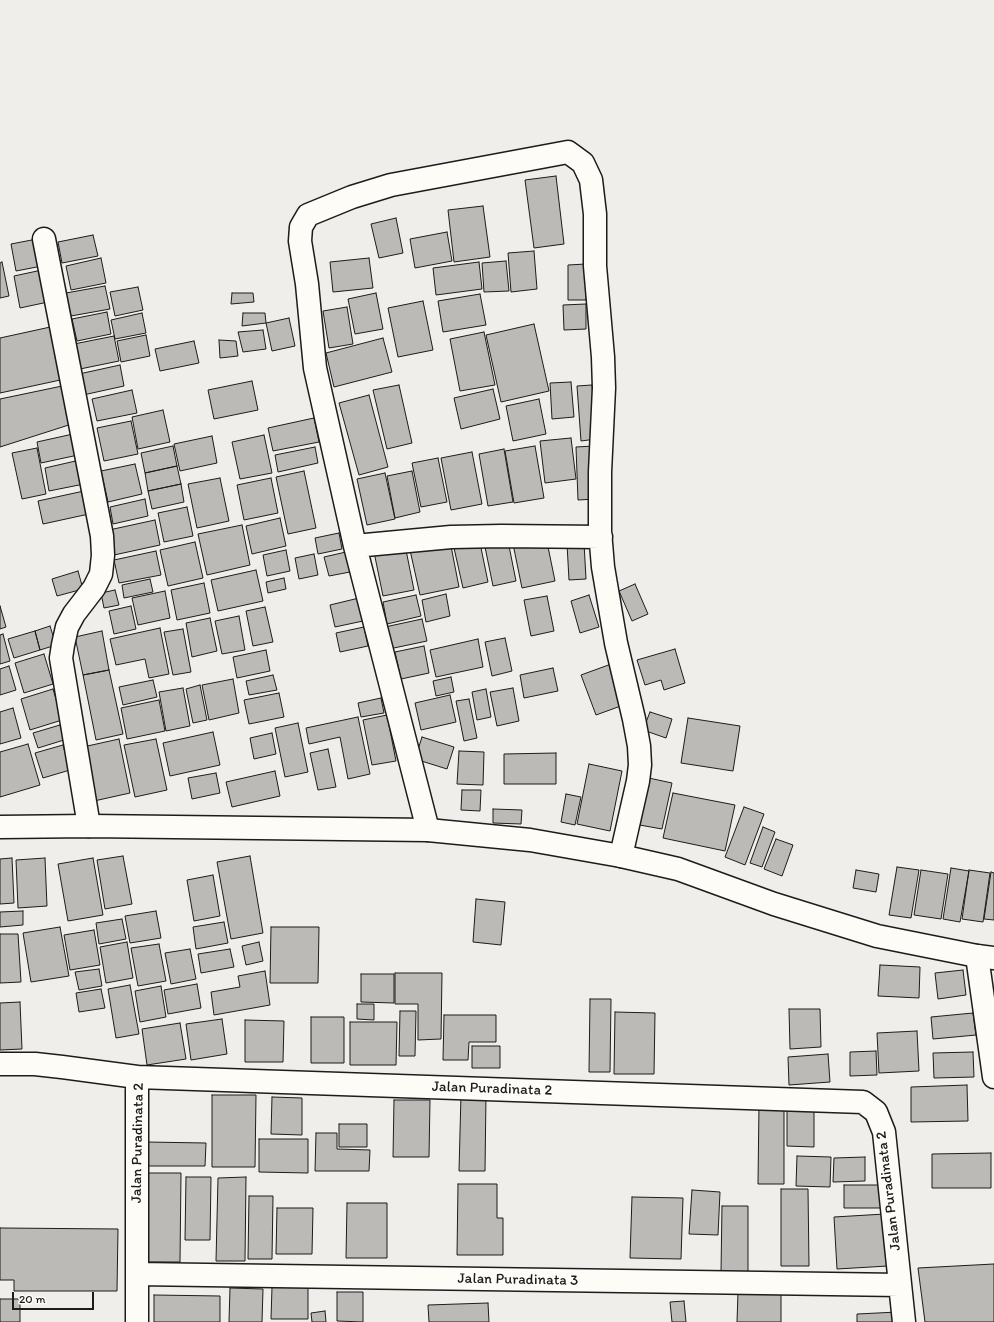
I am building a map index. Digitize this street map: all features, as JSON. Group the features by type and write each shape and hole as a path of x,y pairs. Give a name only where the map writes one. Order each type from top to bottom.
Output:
{"street":[{"path":"428,830 355,546 315,368 307,284 300,241 301,227 308,215 352,197 391,185 568,152 583,163 591,180 595,214 595,266 603,357 604,388 600,472 603,566 611,621 639,746 640,764 638,781 621,856"},
{"path":"44,239 102,536 103,555 101,574 94,588 74,614 67,627 61,658 89,826"},
{"path":"355,546 451,537 601,537"},
{"path":"0,827 89,826 428,830 530,840 621,856 678,869 774,904 877,936 986,957 994,1077"},
{"path":"0,1064 62,1066 137,1077"},
{"name":"Jalan Puradinata 2","path":"136,1322 137,1077 863,1102 876,1112 884,1132 904,1322"},
{"name":"Jalan Puradinata 3","path":"137,1274 900,1285"}],"building":[{"path":"556,176 564,244 534,248 525,180"},
{"path":"483,206 490,257 454,262 448,210"},
{"path":"396,218 403,253 379,258 371,224"},
{"path":"447,232 452,261 415,268 410,239"},
{"path":"93,235 98,256 62,263 58,242"},
{"path":"37,239 42,266 16,271 11,244"},
{"path":"534,251 537,289 511,292 508,253"},
{"path":"101,258 106,283 71,290 66,266"},
{"path":"369,258 373,288 333,292 330,262"},
{"path":"506,261 509,291 484,292 482,263"},
{"path":"2,262 9,296 0,298 0,263"},
{"path":"479,262 482,289 436,295 433,268"},
{"path":"586,264 586,300 568,300 568,265"},
{"path":"42,270 48,302 20,308 14,276"},
{"path":"105,286 110,309 71,316 66,293"},
{"path":"138,287 143,310 115,316 110,292"},
{"path":"232,293 253,293 254,302 231,304"},
{"path":"376,293 383,329 355,334 348,299"},
{"path":"480,294 486,325 443,332 438,301"},
{"path":"423,301 433,350 398,357 388,308"},
{"path":"586,304 586,329 564,330 563,305"},
{"path":"347,307 353,344 329,348 323,311"},
{"path":"107,312 111,334 77,341 72,319"},
{"path":"142,313 146,333 115,339 111,320"},
{"path":"243,313 265,313 266,323 242,326"},
{"path":"289,318 295,346 272,351 266,323"},
{"path":"534,324 549,391 501,402 486,335"},
{"path":"55,326 65,379 0,393 0,338"},
{"path":"263,330 266,349 243,352 238,332"},
{"path":"484,332 495,385 460,391 450,339"},
{"path":"146,335 150,356 121,362 117,341"},
{"path":"114,336 119,361 80,369 74,344"},
{"path":"383,338 392,372 334,387 326,353"},
{"path":"219,340 236,341 238,356 220,358"},
{"path":"194,341 199,363 160,371 155,349"},
{"path":"120,365 124,386 83,395 79,374"},
{"path":"252,381 258,410 214,419 208,390"},
{"path":"571,382 574,417 552,419 550,383"},
{"path":"67,385 75,423 0,447 0,399"},
{"path":"399,385 412,443 387,449 373,390"},
{"path":"592,385 596,439 581,441 577,386"},
{"path":"493,389 500,419 461,429 454,398"},
{"path":"132,390 137,413 97,421 92,399"},
{"path":"369,395 388,467 359,475 339,403"},
{"path":"539,399 546,434 513,441 506,406"},
{"path":"163,410 170,442 138,449 132,417"},
{"path":"314,418 319,442 273,451 268,428"},
{"path":"131,421 138,454 104,461 97,428"},
{"path":"73,434 78,455 41,463 37,442"},
{"path":"264,435 272,473 240,479 232,442"},
{"path":"212,436 217,463 180,471 174,444"},
{"path":"571,438 576,479 545,483 540,441"},
{"path":"173,446 177,466 145,473 141,453"},
{"path":"535,446 544,498 514,503 505,451"},
{"path":"594,446 596,499 578,500 576,447"},
{"path":"315,447 318,463 278,472 275,455"},
{"path":"37,448 46,494 22,499 12,453"},
{"path":"504,449 513,502 488,506 479,454"},
{"path":"472,452 482,504 451,510 441,458"},
{"path":"438,458 447,502 421,507 412,463"},
{"path":"80,460 84,484 49,491 45,468"},
{"path":"135,464 142,494 108,502 101,471"},
{"path":"177,466 181,484 148,491 145,473"},
{"path":"304,471 316,528 288,534 276,477"},
{"path":"412,471 420,512 395,518 387,476"},
{"path":"385,473 395,519 367,525 357,479"},
{"path":"220,478 229,521 197,528 188,484"},
{"path":"271,478 278,513 244,520 237,485"},
{"path":"181,484 184,502 152,509 148,491"},
{"path":"84,491 89,514 43,524 38,501"},
{"path":"145,499 148,516 113,524 110,507"},
{"path":"187,507 193,536 164,542 158,513"},
{"path":"280,518 286,546 252,554 246,526"},
{"path":"155,520 160,545 114,555 109,530"},
{"path":"242,525 250,565 207,575 198,534"},
{"path":"339,533 342,549 318,554 315,538"},
{"path":"546,537 555,581 522,588 513,544"},
{"path":"450,541 459,587 420,595 410,550"},
{"path":"508,541 516,581 493,586 485,547"},
{"path":"195,542 203,578 168,586 160,550"},
{"path":"480,543 488,582 463,588 454,548"},
{"path":"584,543 586,579 569,580 567,544"},
{"path":"405,545 414,590 383,596 374,552"},
{"path":"286,550 290,571 267,576 263,555"},
{"path":"156,551 161,575 119,583 114,560"},
{"path":"346,552 350,572 329,576 324,557"},
{"path":"314,554 318,575 299,579 295,558"},
{"path":"256,570 263,601 218,611 211,580"},
{"path":"78,571 83,589 57,596 52,579"},
{"path":"284,578 286,589 268,593 266,582"},
{"path":"150,579 153,592 124,598 122,585"},
{"path":"204,583 210,613 177,620 171,590"},
{"path":"635,584 648,614 632,621 619,591"},
{"path":"115,590 119,605 104,608 101,593"},
{"path":"165,591 170,618 138,625 132,598"},
{"path":"446,594 450,616 426,622 422,600"},
{"path":"416,595 421,616 387,624 383,602"},
{"path":"589,595 599,627 580,633 571,601"},
{"path":"547,596 554,631 531,636 524,600"},
{"path":"359,598 363,621 335,627 330,605"},
{"path":"0,606 6,627 0,629"},
{"path":"131,606 136,629 114,634 109,611"},
{"path":"265,607 273,642 253,646 246,611"},
{"path":"239,616 245,650 222,654 215,621"},
{"path":"210,618 217,651 192,657 186,623"},
{"path":"422,619 427,641 389,649 385,627"},
{"path":"50,626 56,645 40,650 35,631"},
{"path":"364,627 368,646 340,652 336,633"},
{"path":"160,628 169,674 149,678 145,659 116,665 110,639"},
{"path":"183,629 191,672 173,675 164,632"},
{"path":"35,631 40,650 14,658 8,639"},
{"path":"102,631 109,670 83,675 75,637"},
{"path":"3,634 10,661 0,664 0,635"},
{"path":"505,638 512,671 492,676 485,642"},
{"path":"478,639 483,667 436,677 430,650"},
{"path":"424,646 429,673 401,679 395,652"},
{"path":"675,649 685,683 664,690 661,680 645,685 637,660"},
{"path":"266,650 270,671 237,678 233,657"},
{"path":"44,654 53,684 24,693 15,663"},
{"path":"614,663 629,703 596,715 581,675"},
{"path":"9,666 16,690 0,695 0,669"},
{"path":"553,668 558,691 524,698 520,675"},
{"path":"109,670 123,734 96,740 83,675"},
{"path":"273,675 277,690 249,695 246,681"},
{"path":"451,677 454,692 436,696 433,681"},
{"path":"233,679 239,713 209,720 202,685"},
{"path":"153,680 157,697 123,705 119,687"},
{"path":"200,685 207,720 193,723 186,689"},
{"path":"183,688 190,726 166,731 159,692"},
{"path":"513,688 519,721 497,726 490,692"},
{"path":"53,689 62,720 30,730 21,699"},
{"path":"486,689 491,717 477,720 472,692"},
{"path":"279,693 284,717 249,724 244,700"},
{"path":"450,695 456,722 421,730 415,703"},
{"path":"381,698 384,713 361,717 358,703"},
{"path":"469,699 477,738 464,741 456,701"},
{"path":"159,700 165,731 127,739 121,708"},
{"path":"13,708 21,738 0,744 0,712"},
{"path":"650,712 672,719 666,738 643,730"},
{"path":"387,715 396,761 372,765 363,720"},
{"path":"358,717 370,774 348,779 340,737 309,744 306,728"},
{"path":"688,718 740,726 733,771 681,763"},
{"path":"298,723 308,772 285,777 275,728"},
{"path":"60,725 64,740 38,748 33,733"},
{"path":"213,732 220,765 170,776 163,743"},
{"path":"272,733 276,754 254,759 250,738"},
{"path":"422,737 454,747 447,769 415,759"},
{"path":"119,739 130,793 94,801 83,747"},
{"path":"156,739 167,790 135,797 124,745"},
{"path":"28,744 40,785 0,797 0,752"},
{"path":"63,745 70,770 43,778 35,753"},
{"path":"328,749 336,787 318,790 310,753"},
{"path":"459,751 484,752 483,785 457,784"},
{"path":"556,753 556,784 504,784 504,754"},
{"path":"589,764 622,771 610,831 577,824"},
{"path":"275,771 280,796 232,807 226,782"},
{"path":"216,773 220,793 192,799 188,778"},
{"path":"644,777 672,783 662,829 634,824"},
{"path":"462,790 481,790 480,811 461,810"},
{"path":"673,793 735,805 725,851 663,838"},
{"path":"566,794 581,797 575,825 561,822"},
{"path":"744,807 764,814 745,865 725,857"},
{"path":"493,809 522,810 521,824 493,823"},
{"path":"763,827 775,832 762,867 750,863"},
{"path":"776,839 793,845 782,876 764,869"},
{"path":"123,856 132,904 105,909 97,860"},
{"path":"250,856 263,933 231,939 217,862"},
{"path":"12,858 14,903 0,904 0,859"},
{"path":"45,858 47,906 18,908 16,860"},
{"path":"93,858 103,915 68,921 58,864"},
{"path":"897,867 919,870 911,918 889,915"},
{"path":"951,868 969,871 960,922 943,919"},
{"path":"856,870 879,874 876,892 853,888"},
{"path":"921,870 948,874 941,919 914,915"},
{"path":"969,870 990,873 983,922 962,919"},
{"path":"991,872 994,873 994,920 984,919"},
{"path":"213,875 220,916 194,921 187,880"},
{"path":"476,899 505,902 501,945 473,942"},
{"path":"23,911 23,925 0,927 0,912"},
{"path":"156,911 161,938 130,943 125,916"},
{"path":"122,919 126,939 99,944 96,923"},
{"path":"224,922 228,943 196,949 193,927"},
{"path":"60,927 69,976 31,982 23,933"},
{"path":"271,927 319,927 318,983 270,983"},
{"path":"94,930 100,965 70,970 64,935"},
{"path":"0,934 18,934 21,982 0,983"},
{"path":"127,942 133,978 106,983 100,947"},
{"path":"259,942 263,961 246,965 242,946"},
{"path":"159,944 166,981 138,986 131,948"},
{"path":"190,949 196,979 171,984 165,953"},
{"path":"230,949 234,967 201,973 198,954"},
{"path":"880,965 920,967 919,998 878,996"},
{"path":"99,969 102,986 79,990 75,972"},
{"path":"963,970 966,995 938,999 935,973"},
{"path":"265,971 270,1005 214,1015 211,992 240,987 238,976"},
{"path":"395,973 442,973 441,1039 418,1040 418,1004 395,1004"},
{"path":"361,974 394,974 394,1003 361,1002"},
{"path":"197,984 201,1008 168,1014 164,990"},
{"path":"130,985 139,1034 116,1038 108,989"},
{"path":"161,986 166,1017 140,1022 135,991"},
{"path":"101,989 105,1008 79,1012 76,993"},
{"path":"590,999 611,999 610,1072 589,1072"},
{"path":"20,1002 22,1049 0,1050 0,1003"},
{"path":"357,1004 374,1004 374,1020 357,1019"},
{"path":"789,1009 820,1009 821,1047 790,1049"},
{"path":"400,1011 416,1011 415,1056 399,1056"},
{"path":"615,1012 655,1013 654,1074 614,1074"},
{"path":"973,1013 976,1035 933,1039 931,1017"},
{"path":"444,1015 496,1015 496,1042 469,1042 468,1060 443,1060"},
{"path":"311,1017 344,1017 344,1063 311,1063"},
{"path":"222,1019 227,1054 191,1060 186,1024"},
{"path":"245,1020 284,1021 283,1062 245,1062"},
{"path":"350,1022 397,1022 396,1065 350,1065"},
{"path":"180,1023 186,1059 147,1065 142,1029"},
{"path":"917,1031 919,1071 879,1073 877,1033"},
{"path":"472,1046 500,1046 500,1068 472,1068"},
{"path":"876,1051 877,1075 850,1076 850,1052"},
{"path":"973,1052 974,1077 934,1078 933,1053"},
{"path":"828,1054 830,1082 789,1085 788,1057"},
{"path":"967,1085 968,1121 911,1122 911,1087"},
{"path":"212,1095 256,1095 255,1167 212,1167"},
{"path":"461,1095 486,1095 485,1171 459,1171"},
{"path":"272,1097 302,1098 302,1135 271,1134"},
{"path":"394,1100 430,1100 429,1157 393,1157"},
{"path":"759,1105 784,1105 784,1184 758,1184"},
{"path":"787,1107 814,1108 814,1147 787,1146"},
{"path":"339,1124 367,1124 367,1147 339,1147"},
{"path":"316,1133 337,1133 337,1149 370,1150 369,1171 315,1171"},
{"path":"259,1139 308,1139 308,1173 259,1172"},
{"path":"146,1142 206,1143 205,1166 145,1166"},
{"path":"991,1153 991,1188 932,1188 932,1154"},
{"path":"797,1156 831,1157 830,1187 796,1186"},
{"path":"865,1157 865,1181 833,1182 834,1158"},
{"path":"148,1173 181,1173 180,1262 147,1262"},
{"path":"186,1177 211,1177 210,1240 185,1240"},
{"path":"246,1177 245,1261 216,1261 218,1178"},
{"path":"458,1184 497,1184 497,1218 503,1218 503,1255 457,1255"},
{"path":"844,1185 885,1185 885,1208 844,1208"},
{"path":"781,1189 808,1189 809,1266 781,1266"},
{"path":"692,1190 720,1192 718,1235 689,1234"},
{"path":"249,1196 273,1196 272,1259 248,1259"},
{"path":"632,1197 683,1198 681,1259 630,1258"},
{"path":"347,1203 387,1203 387,1258 346,1258"},
{"path":"722,1206 748,1206 748,1272 721,1272"},
{"path":"277,1208 313,1208 312,1254 276,1254"},
{"path":"885,1214 888,1266 837,1269 834,1217"},
{"path":"0,1228 118,1229 117,1291 14,1291 14,1280 0,1280"},
{"path":"994,1264 994,1322 925,1322 918,1268"},
{"path":"308,1286 308,1319 271,1319 272,1287"},
{"path":"230,1288 263,1289 262,1322 229,1322"},
{"path":"337,1292 363,1292 363,1322 337,1321"},
{"path":"738,1293 781,1293 781,1322 737,1322"},
{"path":"154,1295 220,1296 220,1322 154,1322"},
{"path":"0,1299 20,1299 20,1322 0,1322"},
{"path":"684,1301 686,1322 672,1322 670,1302"},
{"path":"488,1303 489,1322 429,1322 428,1305"},
{"path":"325,1311 326,1322 312,1322 311,1313"},
{"path":"898,1312 898,1322 857,1322 857,1314"}]}
